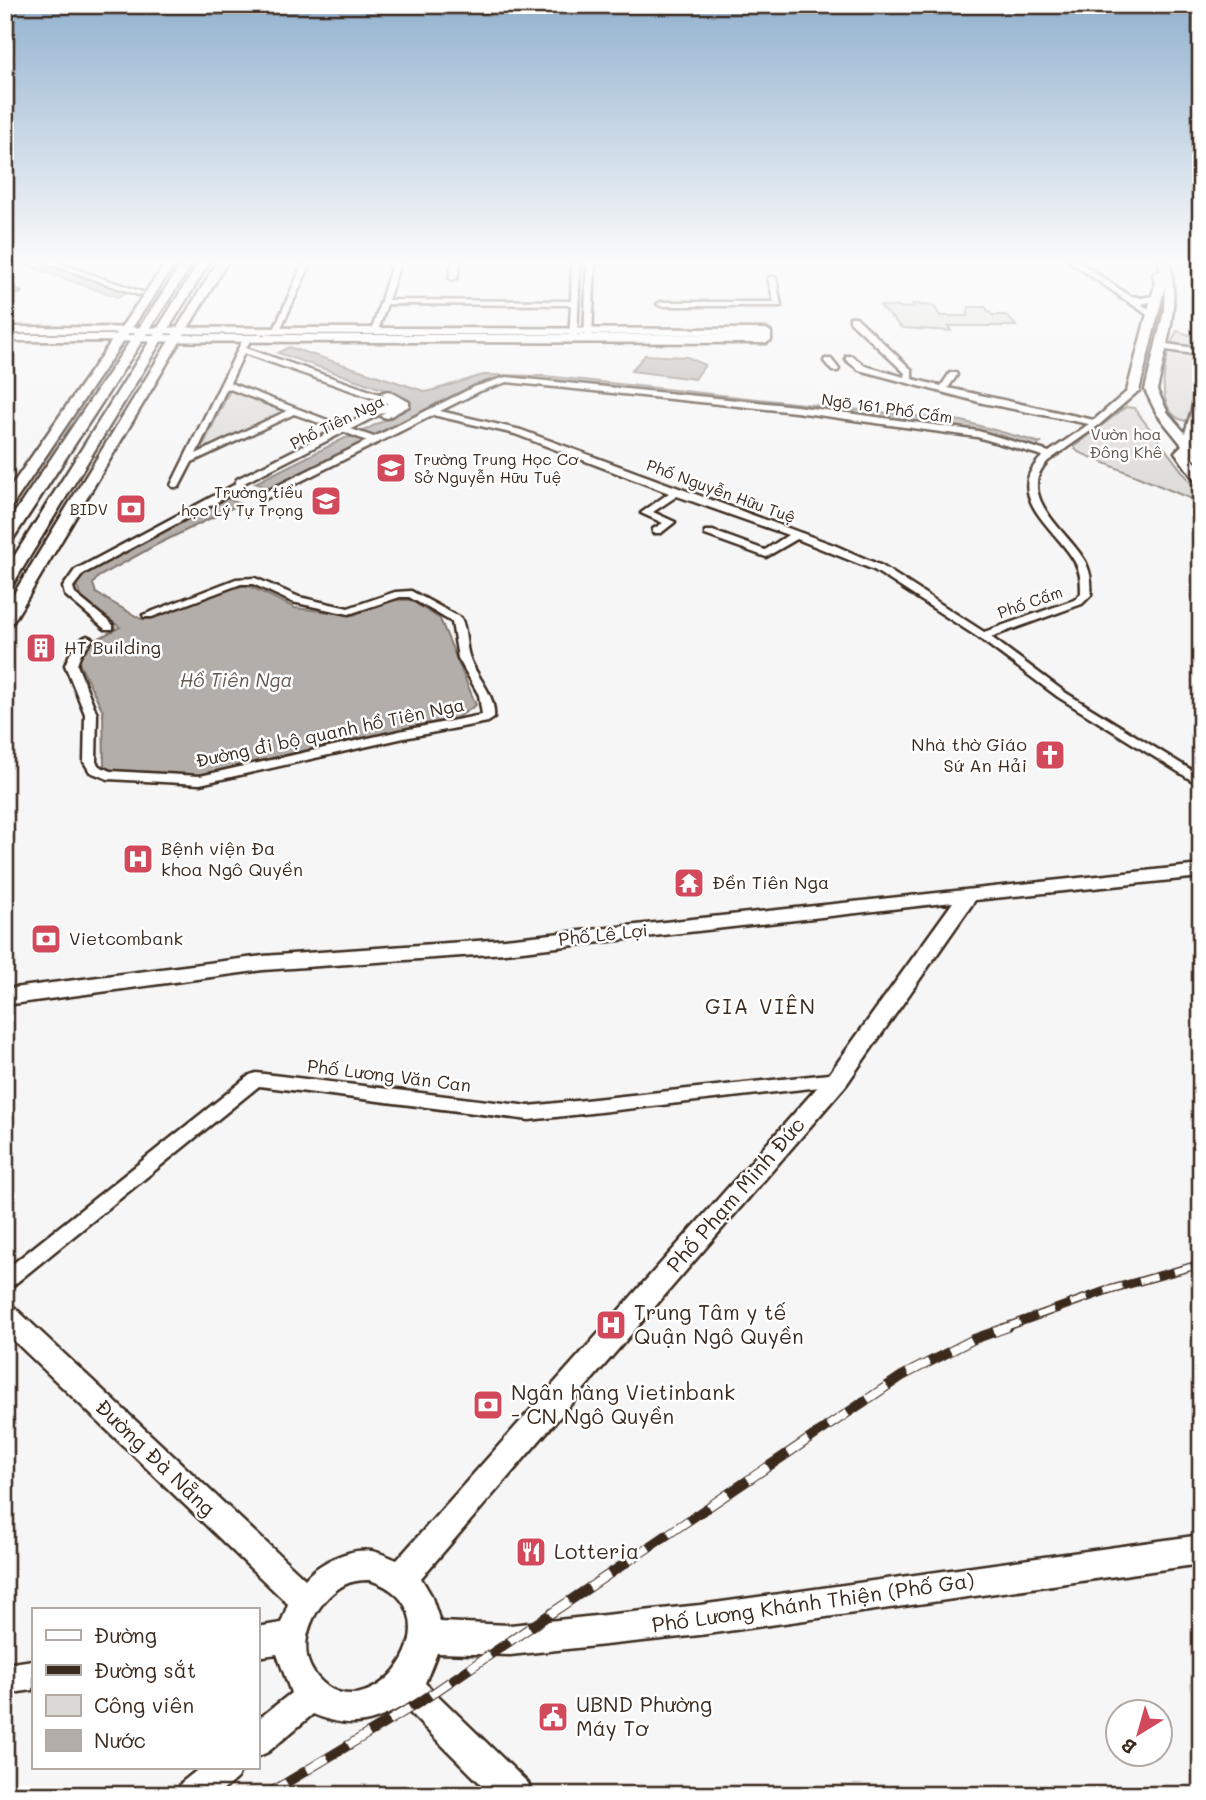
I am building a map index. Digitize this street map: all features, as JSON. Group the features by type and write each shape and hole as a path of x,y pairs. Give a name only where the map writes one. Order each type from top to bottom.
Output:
{"main road":[{"path":"5,506 113,345"},
{"path":"5,540 135,345"},
{"path":"5,584 153,345"},
{"path":"5,622 173,345"},
{"path":"20,484 42,484"}],"street":[{"path":"176,485 245,345"},
{"name":"Phố Tiên Nga","path":"109,627 70,595 68,587 79,572 238,487 240,481 349,431 392,403 245,345"},
{"path":"880,345 909,372 908,380"},
{"path":"1139,399 1147,345"},
{"path":"1201,352 1160,346 1151,390 1201,479"},
{"path":"849,358 862,368 983,400 1096,423"},
{"path":"828,360 835,369"},
{"path":"944,388 953,375"},
{"name":"Ngõ 161 Phố Cấm","path":"262,497 477,389 506,379 900,422 978,434 1050,455"},
{"path":"226,385 376,440"},
{"path":"1139,399 1151,390"},
{"path":"1139,399 1187,451 1201,460"},
{"name":"Phố Cấm","path":"983,636 1078,602 1086,595 1085,571 1073,550 1046,518 1033,496 1031,481 1037,468 1050,455 1096,423 1139,399"},
{"path":"1187,451 1201,399"},
{"path":"190,460 295,410"},
{"name":"Phố Nguyễn Hữu Tuệ","path":"433,412 518,432 878,568 983,636"},
{"path":"657,531 670,522 646,513 676,492"},
{"path":"709,533 766,554 796,535"},
{"name":"Đường đi bộ quanh hồ Tiên Nga","path":"87,639 76,652 71,665 92,714 90,762 94,769 108,775 200,780 488,718 490,710 486,699 464,657 457,620 411,594 399,594 349,611 306,603 255,581 240,581 148,615"},
{"name":"Phố Cấm","path":"983,636 1062,695 1201,782"},
{"name":"Phố Lê Lợi","path":"5,997 263,963 505,946 1201,871"},
{"name":"Phố Phạm Minh Đức","path":"402,1577 838,1079 969,894"},
{"name":"Phố Lương Văn Can","path":"5,1281 256,1079 529,1113 838,1079"},
{"name":"Đường Đà Nẵng","path":"5,1315 305,1600"},
{"name":"Phố Lương Khánh Thiện (Phố Ga)","path":"425,1637 510,1640 700,1620 1201,1549"},
{"path":"370,1565 387,1569 402,1577 416,1592 424,1614 425,1637 417,1665 405,1683 385,1700 354,1710 338,1709 312,1695 302,1684 295,1669 292,1637 296,1618 305,1600 334,1574 352,1567 370,1565"},
{"path":"259,1642 292,1637"},
{"path":"5,1679 32,1675"},
{"path":"405,1683 420,1702 516,1795"},
{"path":"259,1739 312,1695"},
{"path":"193,1795 224,1769"}],"green space":[{"name":"Vườn hoa Đông Khê","path":"1171,345 1201,345 1201,374 1190,419 1185,421 1174,415 1164,394 1168,353"},
{"path":"230,390 287,410 201,450"},
{"name":"Vườn hoa Đông Khê","path":"1126,407 1134,408 1201,496 1201,503 1078,452 1074,447"}],"water":[{"path":"289,347 427,392 483,375 545,376 962,421 1041,443 1034,448 949,427 501,380 472,387 381,435 371,436 362,433 405,410 411,404 410,401 397,394 278,353"},
{"path":"645,355 687,357 705,365 695,379 631,371"},
{"path":"356,436 365,440 362,444 271,489 255,483 345,438"},
{"name":"Hồ Tiên Nga","path":"225,497 240,504 98,577 93,584 96,593 141,619 151,619 230,588 247,585 295,608 354,615 392,600 410,600 440,619 476,705 454,720 219,773 142,775 104,766 103,711 78,661 86,645 120,627 82,598 75,583 84,573"}],"railway":[{"path":"1003,1328 1108,1290 1201,1264"},
{"path":"266,1795 420,1702 902,1376 974,1339 1008,1327"}],"place":[{"name":"Trường Trung Học Cơ Sở Nguyễn Hữu Tuệ","path":"391,468"},
{"name":"Trường tiểu học Lý Tự Trọng","path":"326,501"},
{"name":"BIDV","path":"131,509"},
{"name":"HT Building","path":"41,648"},
{"name":"Nhà thờ Giáo Sứ An Hải","path":"1050,755"},
{"name":"Bệnh viện Đa khoa Ngô Quyền","path":"138,859"},
{"name":"Đền Tiên Nga","path":"689,883"},
{"name":"Vietcombank","path":"46,939"},
{"name":"Trung Tâm y tế Quận Ngô Quyền","path":"611,1325"},
{"name":"Ngân hàng Vietinbank - CN Ngô Quyền","path":"488,1405"},
{"name":"Lotteria","path":"531,1552"},
{"name":"UBND Phường Máy Tơ","path":"553,1717"}],"district":[{"name":"GIA VIÊN","path":"761,1007"}]}
